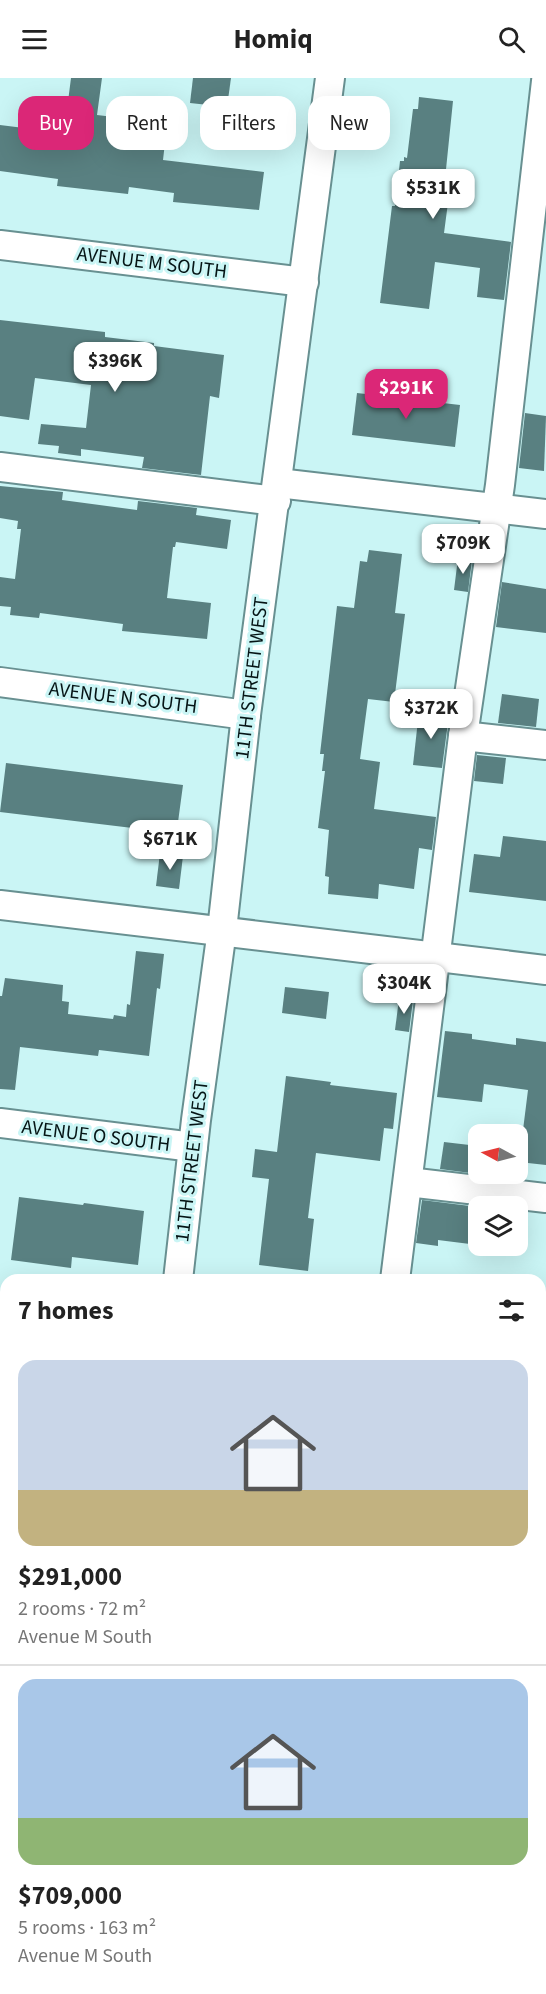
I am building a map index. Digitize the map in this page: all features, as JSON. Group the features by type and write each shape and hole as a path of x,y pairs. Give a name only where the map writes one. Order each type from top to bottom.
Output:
{"street":[{"name":"11TH STREET WEST","path":"179,1274 222,930 246,715 330,78"},
{"path":"396,1274 463,735 497,508 535,287 546,81"},
{"name":"AVENUE M SOUTH","path":"0,245 304,282"},
{"path":"0,467 546,514"},
{"name":"AVENUE N SOUTH","path":"0,682 246,715"},
{"path":"463,735 546,745"},
{"path":"0,905 546,970"},
{"name":"AVENUE O SOUTH","path":"0,1123 193,1148"},
{"path":"408,1182 546,1198"}],"building":[{"path":"71,78 102,78 97,115 106,116 106,150 164,150 163,160 264,172 259,210 173,202 174,193 129,187 128,194 57,186 58,179 0,171 0,125 18,127 18,150 94,150 94,96 69,96"},
{"path":"193,78 231,78 229,96 200,96 200,104 190,103"},
{"path":"419,97 453,101 445,179 451,180 444,233 511,242 504,300 477,297 480,268 435,262 429,309 380,303 400,161 404,161 404,157 407,158 413,109 418,109"},
{"path":"0,320 105,332 105,337 224,355 219,398 210,396 201,475 142,468 144,457 81,449 81,456 58,453 59,446 38,444 41,424 86,428 91,385 35,378 29,420 0,416"},
{"path":"357,393 460,405 455,447 352,435"},
{"path":"525,413 546,416 544,471 519,468"},
{"path":"0,486 63,492 62,500 137,510 138,501 197,508 196,515 231,520 227,549 176,542 173,547 167,598 211,603 207,639 122,631 123,624 40,613 39,618 10,615 11,607 0,606 0,577 15,579 21,529 17,529 18,521 0,518"},
{"path":"369,550 402,554 395,613 405,614 394,702 368,699 360,759 380,762 374,809 436,817 432,850 419,848 414,889 379,884 378,899 328,894 329,877 325,876 329,830 318,828 325,771 322,771 324,754 320,754 337,606 354,608 360,561 367,562"},
{"path":"458,558 472,560 468,592 454,590"},
{"path":"502,582 546,589 546,633 496,627"},
{"path":"502,694 539,699 536,727 498,723"},
{"path":"419,711 449,715 442,768 413,765"},
{"path":"477,755 506,758 503,784 474,781"},
{"path":"6,763 183,785 176,837 148,834 149,830 0,812"},
{"path":"503,836 546,841 546,901 469,892 474,854 500,857"},
{"path":"160,853 183,856 179,889 156,886"},
{"path":"136,951 164,954 160,989 157,988 149,1056 99,1050 98,1056 20,1047 15,1090 0,1089 0,996 2,996 5,978 63,985 62,1001 69,1002 68,1014 113,1019 114,1015 126,1017 127,1004 130,1005"},
{"path":"285,987 329,992 326,1019 282,1013"},
{"path":"399,999 413,1000 409,1032 395,1030"},
{"path":"445,1031 472,1034 472,1039 516,1045 516,1038 546,1042 546,1165 528,1163 528,1124 524,1124 528,1090 484,1084 482,1102 437,1097"},
{"path":"286,1076 331,1082 330,1085 397,1093 393,1129 384,1128 380,1161 316,1153 308,1218 314,1219 308,1271 259,1265 269,1179 252,1177 255,1149 277,1152"},
{"path":"444,1142 468,1145 468,1173 440,1169"},
{"path":"19,1197 144,1211 138,1265 72,1257 71,1268 11,1260"},
{"path":"422,1200 468,1206 468,1244 438,1240 438,1246 416,1243"}]}
